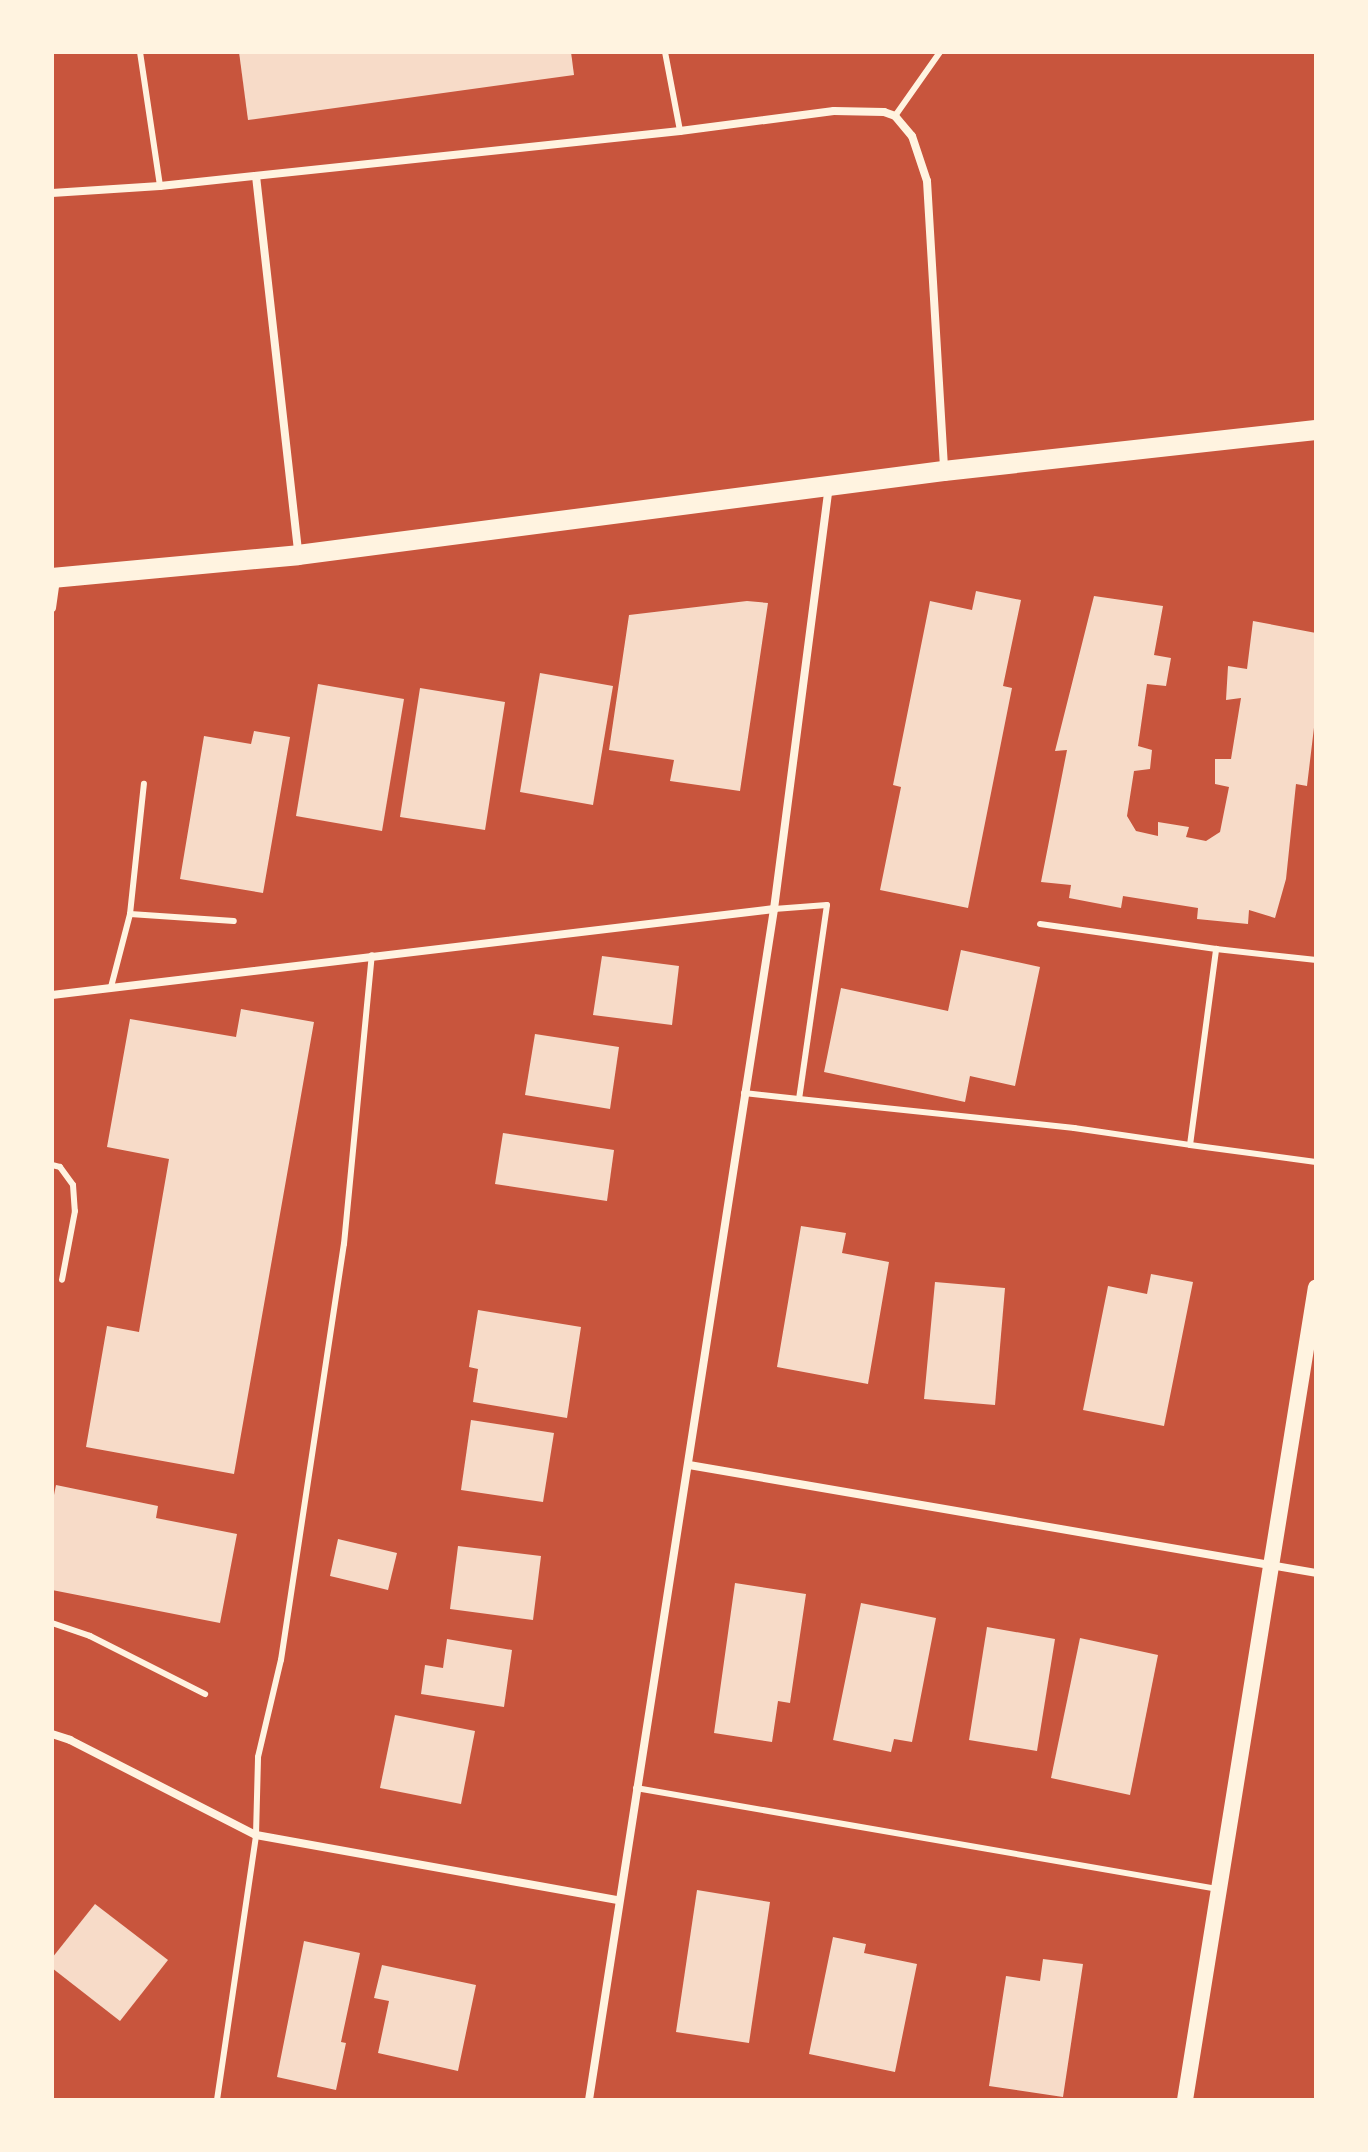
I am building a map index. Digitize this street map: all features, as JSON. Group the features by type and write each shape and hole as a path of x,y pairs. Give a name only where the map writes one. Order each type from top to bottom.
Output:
{"main road":[{"path":"54,578 298,555 944,471 1316,430"},
{"path":"1185,2100 1316,1287"}],"street":[{"path":"52,193 256,176 680,131 853,109 895,116 919,148 927,181 944,471"},
{"path":"256,176 298,555"},
{"path":"589,2100 774,909 829,486"},
{"path":"52,608 54,578"},
{"path":"52,995 774,909"},
{"path":"689,1465 1316,1573"},
{"path":"52,1734 70,1740 256,1835 619,1900"}],"lane":[{"path":"140,52 160,186"},
{"path":"665,52 680,131"},
{"path":"895,116 940,52"},
{"path":"111,987 130,914 144,784"},
{"path":"774,909 827,905 799,1099"},
{"path":"130,914 234,921"},
{"path":"1040,924 1316,960"},
{"path":"1190,1145 1216,949"},
{"path":"217,2100 256,1835 258,1757 281,1660 344,1244 372,955"},
{"path":"744,1093 1074,1128 1316,1162"},
{"path":"52,1165 60,1167 73,1185 75,1211 62,1280"},
{"path":"52,1623 90,1636 205,1694"},
{"path":"636,1788 1218,1889"}],"building":[{"path":"239,52 571,52 574,75 248,120"},
{"path":"976,591 1021,600 1003,686 1012,688 968,908 880,890 901,787 893,785 930,601 972,610"},
{"path":"1094,596 1163,606 1154,655 1171,658 1166,686 1147,684 1138,746 1152,750 1150,769 1134,771 1127,816 1136,831 1158,836 1158,822 1189,827 1186,837 1206,841 1220,832 1229,787 1215,784 1215,759 1231,759 1241,698 1226,700 1228,666 1247,669 1253,621 1316,633 1316,711 1307,786 1296,784 1286,879 1275,918 1249,910 1248,924 1197,919 1198,908 1123,896 1121,908 1069,898 1071,885 1041,882 1067,750 1055,751"},
{"path":"747,601 768,603 740,791 670,781 674,760 609,750 629,615"},
{"path":"540,673 613,686 593,805 520,792"},
{"path":"318,684 404,699 382,831 296,816"},
{"path":"420,688 505,702 485,830 400,817"},
{"path":"254,731 290,737 263,893 180,879 204,736 251,744"},
{"path":"961,950 1040,967 1015,1086 970,1076 965,1102 824,1072 841,988 948,1011"},
{"path":"602,956 679,966 672,1025 593,1015"},
{"path":"241,1009 314,1022 234,1474 86,1447 107,1326 139,1332 169,1159 107,1147 130,1019 236,1037"},
{"path":"535,1034 619,1047 610,1109 525,1095"},
{"path":"503,1133 614,1150 607,1201 495,1184"},
{"path":"801,1226 846,1233 842,1253 889,1262 868,1384 777,1367"},
{"path":"1151,1274 1193,1282 1164,1426 1083,1410 1108,1286 1147,1294"},
{"path":"935,1282 1005,1288 995,1405 924,1399"},
{"path":"478,1310 581,1327 567,1418 473,1402 478,1369 469,1367"},
{"path":"471,1420 554,1433 543,1502 461,1490"},
{"path":"56,1485 158,1506 156,1518 237,1534 220,1623 52,1590 52,1505"},
{"path":"338,1539 397,1553 388,1590 330,1576"},
{"path":"458,1546 541,1556 533,1620 450,1609"},
{"path":"735,1583 806,1594 790,1703 778,1701 772,1742 714,1733"},
{"path":"861,1603 936,1618 912,1742 894,1739 891,1752 833,1740"},
{"path":"987,1627 1055,1639 1037,1751 969,1740"},
{"path":"1080,1638 1158,1655 1130,1795 1051,1778"},
{"path":"447,1639 512,1650 504,1707 421,1694 425,1665 443,1668"},
{"path":"395,1715 475,1731 461,1804 380,1788"},
{"path":"697,1890 770,1902 749,2043 676,2032"},
{"path":"95,1904 168,1960 120,2021 52,1968 52,1958"},
{"path":"833,1937 866,1944 864,1953 917,1964 895,2072 809,2054"},
{"path":"304,1941 360,1953 341,2042 346,2043 336,2090 277,2077"},
{"path":"1043,1959 1083,1964 1063,2097 989,2086 1006,1976 1040,1981"},
{"path":"382,1965 476,1985 458,2071 378,2053 389,2001 374,1998"}]}
